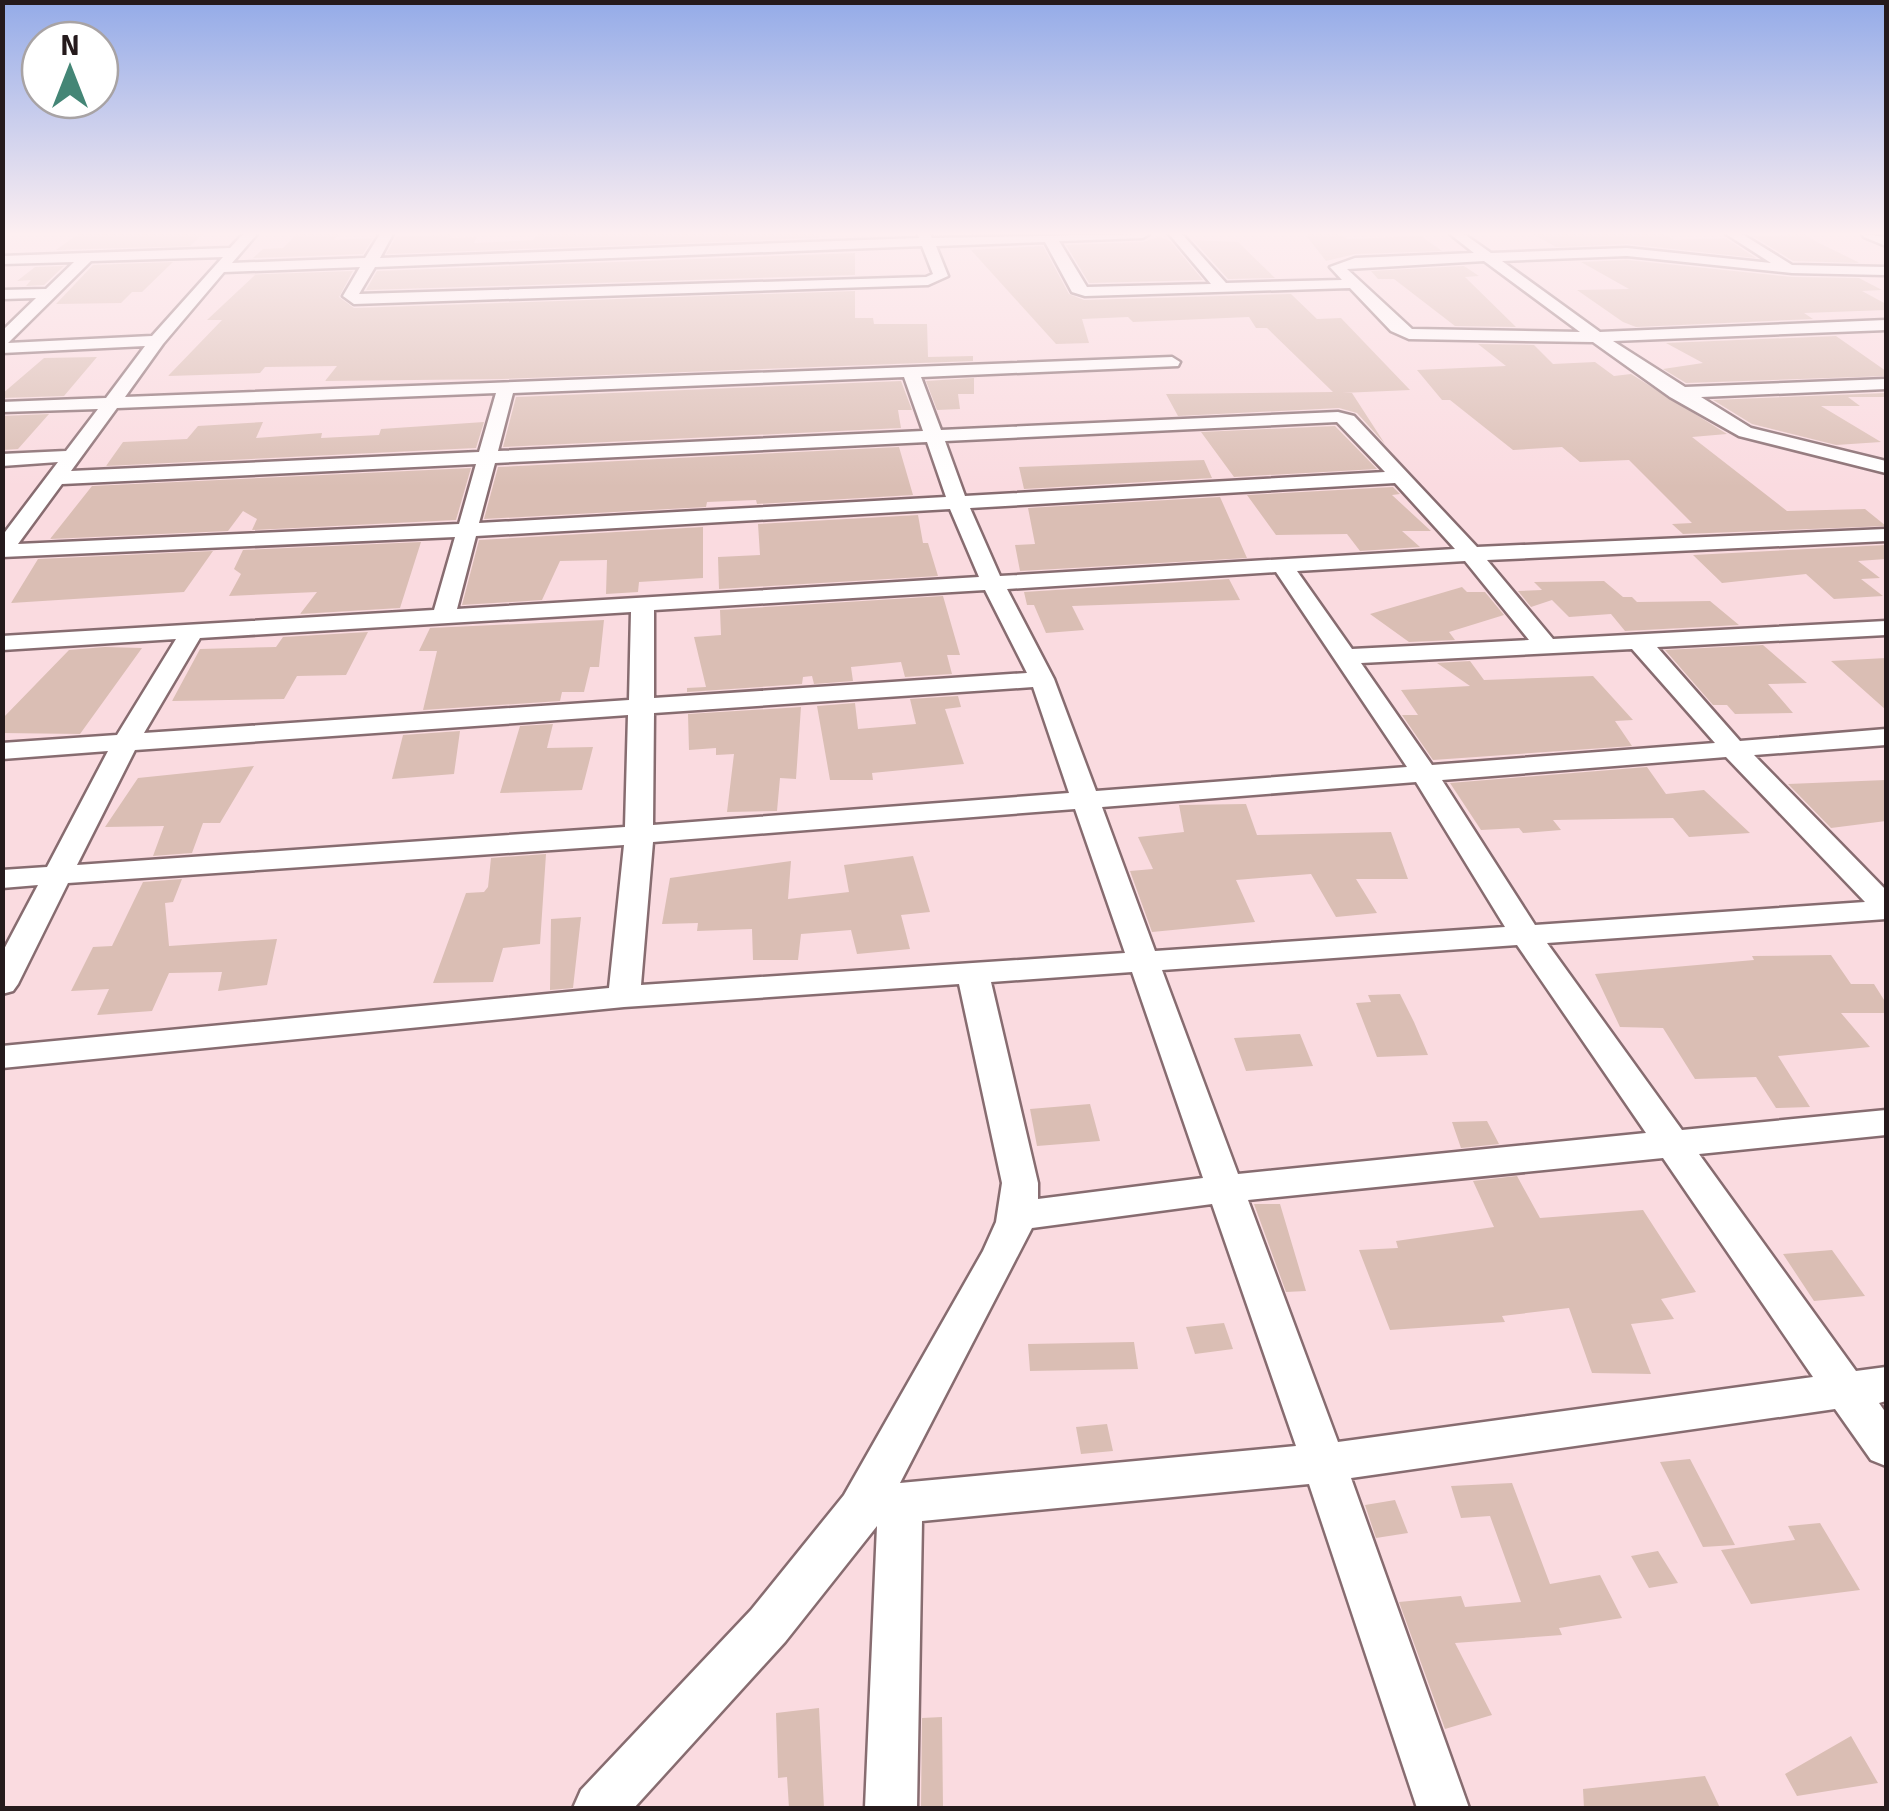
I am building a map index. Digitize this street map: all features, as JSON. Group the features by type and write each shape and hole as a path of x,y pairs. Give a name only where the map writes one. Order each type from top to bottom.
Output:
{"street":[{"path":"2,340 23,319"},
{"path":"2,551 110,403 178,319"},
{"path":"1387,319 1409,334 1596,337 1886,325"},
{"path":"1571,319 1676,393 1745,432 1886,467"},
{"path":"2,348 157,342"},
{"path":"2,407 1172,362"},
{"path":"911,372 971,540 1042,679 1324,1463 1443,1808"},
{"path":"1676,393 1886,384"},
{"path":"444,616 506,387"},
{"path":"55,478 934,433 1338,417 1348,420 1403,477 1546,646"},
{"path":"2,460 71,456"},
{"path":"2,551 467,530 1403,477"},
{"path":"2,643 1471,554 1886,535"},
{"path":"1284,566 1423,772 1527,936 1672,1144 1867,1386 1886,1448"},
{"path":"624,996 640,835 643,605"},
{"path":"1344,657 1886,628"},
{"path":"2,984 124,744 193,631"},
{"path":"1639,642 1704,710 1734,750 1886,908"},
{"path":"2,751 1042,679"},
{"path":"2,879 640,835 1886,737"},
{"path":"2,1057 624,996 1886,908"},
{"path":"599,1808 881,1506 964,1318 1011,1241 1019,1215 1020,1184 973,974"},
{"path":"1019,1215 1226,1189 1886,1122"},
{"path":"881,1506 1324,1463 1867,1386"},
{"path":"881,1506 891,1808"}],"building":[{"path":"873,319 874,324 927,324 928,357 973,356 973,361 502,379 325,381 337,366 265,367 260,373 168,376 222,320 207,320"},
{"path":"1033,319 1093,319 1082,319 1089,343 1056,344"},
{"path":"1130,319 1214,319 1133,322"},
{"path":"1250,319 1341,319 1410,390 1342,393 1352,393 1385,444 1357,413 1339,408 1178,416 1166,394 1333,392 1267,328 1256,328"},
{"path":"1445,319 1507,319 1516,327 1455,326"},
{"path":"1618,319 1813,319 1636,327"},
{"path":"1836,336 1886,371 1886,376 1686,383 1663,369 1703,363 1666,343"},
{"path":"1478,344 1534,345 1553,364 1595,362 1614,376 1631,374 1727,434 1692,437 1787,511 1865,509 1886,526 1683,534 1672,524 1692,523 1629,460 1580,462 1562,447 1513,450 1450,400 1442,400 1417,370 1506,366"},
{"path":"97,357 64,396 2,398 44,358"},
{"path":"974,378 974,394 958,394 960,409 937,410 926,381"},
{"path":"901,381 912,410 898,410 901,428 503,447 516,397"},
{"path":"1886,393 1886,397 1848,397 1860,406 1821,406 1881,442 1836,445 1752,424 1713,400"},
{"path":"49,414 18,449 2,450 2,416"},
{"path":"263,422 256,438 322,433 321,438 379,435 381,429 484,422 476,448 106,466 123,442 187,439 198,426"},
{"path":"1335,426 1377,469 1234,477 1201,432"},
{"path":"899,447 913,495 757,504 756,500 707,502 706,507 484,519 498,467"},
{"path":"1204,460 1212,478 1024,489 1019,467"},
{"path":"471,468 456,520 252,530 257,519 243,511 228,531 50,539 92,486"},
{"path":"1393,487 1400,494 1392,495 1431,531 1402,531 1420,547 1360,551 1347,534 1276,535 1247,495"},
{"path":"1220,497 1247,558 1020,571 1015,545 1035,544 1028,508"},
{"path":"918,515 923,543 928,543 938,576 719,589 718,557 760,555 758,524"},
{"path":"703,527 703,578 639,582 638,592 606,594 607,560 560,561 542,600 462,605 479,540"},
{"path":"421,542 400,608 300,614 317,592 229,596 241,574 234,569 243,550"},
{"path":"1886,545 1886,559 1858,561 1880,578 1861,579 1883,596 1834,599 1806,574 1722,583 1693,555"},
{"path":"213,551 184,592 11,603 38,559"},
{"path":"1229,579 1240,600 1072,606 1084,630 1046,633 1034,605 1027,605 1024,592"},
{"path":"1604,581 1623,597 1632,597 1637,602 1710,601 1739,625 1625,631 1611,614 1569,617 1552,600 1531,607 1518,591 1542,590 1534,582"},
{"path":"1462,587 1467,592 1485,592 1504,615 1449,632 1455,640 1409,642 1370,614"},
{"path":"943,596 960,655 947,655 952,674 905,677 901,662 851,667 853,681 814,684 812,676 803,677 802,684 687,692 687,688 706,687 694,637 721,635 720,610"},
{"path":"604,620 599,667 590,667 584,692 562,692 560,701 423,710 437,651 419,651 430,628"},
{"path":"368,632 346,675 297,676 284,699 172,701 200,649 276,647 283,637"},
{"path":"1763,645 1807,683 1768,684 1793,713 1735,714 1727,705 1713,705 1665,650"},
{"path":"142,648 80,734 2,733 2,719 69,650"},
{"path":"1886,658 1886,710 1831,661"},
{"path":"1470,661 1484,680 1593,676 1633,720 1615,721 1632,746 1433,760 1402,715 1418,715 1401,690 1470,686 1437,663"},
{"path":"958,696 961,707 945,709 964,764 872,773 873,780 830,780 817,706 855,703 858,729 916,724 910,699"},
{"path":"801,707 796,779 780,778 777,811 727,812 734,754 716,755 716,748 689,750 688,714"},
{"path":"553,724 547,748 593,747 582,790 500,793 520,726"},
{"path":"460,731 454,774 392,779 403,735"},
{"path":"254,766 220,823 203,823 192,853 153,856 164,826 105,827 138,778"},
{"path":"1647,767 1666,794 1704,790 1750,833 1689,837 1673,818 1553,820 1561,830 1523,833 1519,828 1481,830 1450,783"},
{"path":"1886,780 1886,821 1831,828 1788,784"},
{"path":"1246,804 1257,835 1391,832 1408,879 1356,879 1377,913 1336,917 1311,874 1236,880 1255,922 1152,932 1130,871 1153,869 1138,837 1184,832 1179,805"},
{"path":"546,854 540,944 503,948 493,982 433,983 466,893 484,892 488,887 491,858"},
{"path":"913,856 930,912 901,915 910,949 857,954 851,930 801,934 798,960 753,960 752,929 697,931 698,923 662,924 670,878 791,861 788,899 849,892 844,865"},
{"path":"182,879 173,902 165,903 169,946 277,939 267,985 218,991 222,972 169,973 152,1011 97,1015 109,989 71,991 93,947 112,946 143,882"},
{"path":"581,917 573,988 550,990 551,919"},
{"path":"1831,955 1851,984 1874,984 1886,1003 1886,1013 1841,1013 1870,1047 1778,1056 1810,1107 1776,1108 1756,1077 1695,1079 1663,1028 1620,1027 1595,974 1754,960 1752,956"},
{"path":"1400,994 1428,1055 1377,1057 1356,1003 1371,1002 1368,995"},
{"path":"1300,1034 1313,1066 1246,1071 1234,1038"},
{"path":"1090,1104 1100,1141 1037,1146 1030,1109"},
{"path":"1487,1121 1499,1144 1461,1148 1452,1122"},
{"path":"1517,1176 1540,1218 1643,1210 1696,1292 1661,1299 1674,1319 1631,1324 1651,1374 1592,1373 1569,1308 1502,1316 1505,1322 1390,1330 1359,1250 1398,1248 1396,1241 1494,1227 1473,1181"},
{"path":"1254,1204 1280,1204 1306,1291 1286,1292"},
{"path":"1832,1250 1865,1296 1814,1301 1783,1254"},
{"path":"1224,1323 1233,1349 1195,1354 1186,1327"},
{"path":"1134,1342 1138,1369 1030,1371 1028,1344"},
{"path":"1107,1424 1113,1451 1081,1454 1076,1427"},
{"path":"1690,1459 1735,1545 1703,1547 1660,1462"},
{"path":"1512,1483 1550,1584 1600,1575 1622,1618 1559,1628 1562,1635 1455,1643 1492,1715 1445,1729 1399,1602 1461,1596 1465,1607 1521,1602 1490,1516 1461,1518 1451,1486"},
{"path":"1395,1500 1408,1533 1376,1538 1365,1505"},
{"path":"1820,1523 1860,1590 1751,1604 1721,1550 1795,1540 1788,1526"},
{"path":"1658,1551 1678,1583 1649,1588 1631,1556"},
{"path":"819,1708 824,1808 789,1808 787,1777 778,1778 776,1713"},
{"path":"942,1717 943,1808 921,1808 922,1718"},
{"path":"1851,1736 1878,1783 1797,1796 1785,1774"},
{"path":"1705,1776 1720,1808 1584,1808 1583,1789"}]}
